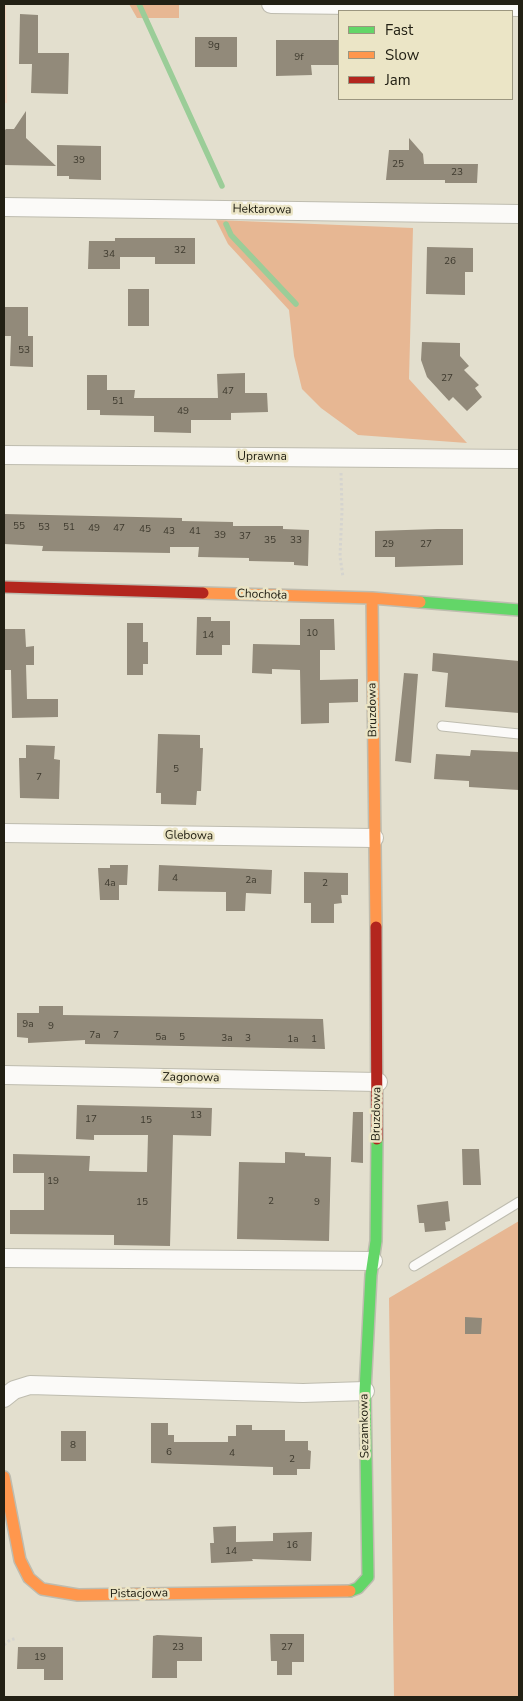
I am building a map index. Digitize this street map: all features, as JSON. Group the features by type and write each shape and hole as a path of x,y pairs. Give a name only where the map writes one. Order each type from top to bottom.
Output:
{"street":[{"path":"271,4 519,7"},
{"name":"Hektarowa","path":"4,207 519,214"},
{"name":"Uprawna","path":"4,455 519,459"},
{"name":"Chochoła","path":"4,588 372,598 519,610"},
{"name":"Bruzdowa","path":"372,598 378,1082 376,1241 373,1261"},
{"name":"Glebowa","path":"4,833 374,838"},
{"name":"Zagonowa","path":"4,1075 378,1082"},
{"path":"4,1258 373,1261"},
{"name":"Sezamkowa","path":"358,1588 368,1577 365,1391 373,1261"},
{"path":"4,1398 14,1390 30,1385 303,1393 365,1391"},
{"name":"Pistacjowa","path":"4,1477 20,1560 29,1578 42,1589 78,1595 346,1592 358,1588"}],"lane":[{"path":"442,726 519,734"},
{"path":"414,1266 519,1202"}],"path":[{"path":"340,458 342,510 340,556 346,598"},
{"path":"4,1646 10,1640 17,1638"}],"shaded area":[{"path":"4,4 6,4 7,103 4,103"},
{"path":"129,4 179,4 179,18 137,18"},
{"path":"216,220 413,228 409,379 467,443 358,435 321,408 302,389 294,356 289,310 228,244"},
{"path":"519,1221 519,1697 394,1697 389,1298"}],"building":[{"path":"20,14 38,15 38,53 69,53 68,94 31,93 32,64 19,64"},
{"path":"195,37 237,37 237,67 195,67"},
{"path":"276,40 338,40 338,65 311,65 312,75 276,76"},
{"path":"26,111 26,138 56,166 4,165 4,131 6,129 14,129"},
{"path":"409,138 423,154 424,164 478,164 477,183 445,183 445,180 386,180 389,150 409,150"},
{"path":"57,145 101,146 101,180 69,179 69,176 57,176"},
{"path":"115,238 195,238 195,264 155,264 155,257 120,257 120,269 88,269 89,241 115,241"},
{"path":"427,247 473,248 473,272 465,272 465,295 426,294"},
{"path":"128,289 149,289 149,326 128,326"},
{"path":"4,307 28,307 28,336 33,336 33,367 10,366 11,336 4,336"},
{"path":"422,342 460,343 460,356 469,366 464,370 479,385 475,388 482,397 467,411 453,397 449,401 427,377 421,360"},
{"path":"245,373 245,393 267,393 268,412 231,413 231,420 191,420 191,433 154,432 154,416 100,415 100,410 87,410 87,375 107,375 107,390 135,390 134,398 218,398 217,374"},
{"path":"4,514 182,518 182,521 233,522 233,526 283,526 283,529 309,530 308,566 294,565 294,562 249,561 249,558 198,557 199,547 170,547 170,553 42,551 43,546 4,544"},
{"path":"463,529 463,565 395,567 395,557 375,557 375,531"},
{"path":"197,617 211,617 211,621 230,621 230,645 222,645 222,655 196,655"},
{"path":"300,619 334,619 335,650 320,650 320,680 358,679 358,702 329,703 329,723 301,724 300,670 272,669 272,674 252,673 253,644 300,645"},
{"path":"127,623 143,623 143,642 148,642 148,664 143,664 143,675 127,675"},
{"path":"4,629 25,629 26,647 34,646 34,665 26,665 27,699 58,699 58,717 12,718 11,670 4,670"},
{"path":"433,653 519,661 519,713 445,707 448,673 432,671"},
{"path":"404,673 418,674 411,763 395,761"},
{"path":"158,734 200,735 200,748 203,748 201,791 197,791 196,805 161,804 161,793 156,793"},
{"path":"26,745 55,746 54,759 60,760 59,799 20,798 19,758 26,758"},
{"path":"471,750 519,752 519,790 469,787 469,781 434,779 436,754 470,756"},
{"path":"110,865 128,865 127,885 119,885 119,900 100,900 98,868 110,868"},
{"path":"159,865 272,870 271,894 246,893 245,911 226,911 226,892 158,891"},
{"path":"304,872 348,873 348,895 341,895 342,903 334,904 334,923 311,923 311,903 304,903"},
{"path":"39,1006 63,1006 63,1015 323,1019 325,1049 85,1044 85,1040 28,1043 28,1038 17,1037 17,1013 39,1013"},
{"path":"77,1105 212,1108 211,1136 173,1135 170,1246 114,1245 114,1235 10,1234 10,1210 44,1210 44,1173 13,1173 13,1154 90,1156 89,1171 147,1172 148,1135 94,1135 94,1140 76,1139"},
{"path":"353,1112 363,1112 363,1163 351,1162"},
{"path":"462,1149 479,1149 481,1185 463,1185"},
{"path":"285,1152 305,1153 305,1156 331,1157 329,1241 237,1239 239,1162 285,1163"},
{"path":"448,1201 450,1221 445,1222 446,1230 425,1232 424,1223 419,1223 417,1205"},
{"path":"465,1317 482,1318 481,1334 465,1334"},
{"path":"151,1423 168,1423 168,1435 174,1435 174,1442 228,1442 228,1436 236,1436 236,1425 252,1425 252,1430 285,1430 285,1441 308,1441 308,1450 311,1451 310,1469 297,1469 297,1475 273,1475 273,1467 151,1463"},
{"path":"61,1431 86,1431 86,1461 61,1461"},
{"path":"236,1526 236,1542 273,1541 273,1533 312,1532 311,1561 252,1559 253,1561 211,1563 210,1543 214,1543 213,1527"},
{"path":"270,1634 304,1634 304,1662 292,1662 292,1675 277,1675 277,1661 271,1661"},
{"path":"153,1636 202,1637 202,1661 177,1661 177,1678 152,1678"},
{"path":"18,1647 63,1647 63,1680 44,1680 44,1669 17,1669"}],"waterway":[{"path":"139,4 222,186"},
{"path":"226,224 231,235 296,304"}],"traffic: fast":[{"path":"420,602 519,610"},
{"path":"350,1591 358,1588 368,1577 365,1391 371,1275 376,1241 377,1139"}],"traffic: slow":[{"path":"203,593 372,598 420,602"},
{"path":"372,598 376,927"},
{"path":"4,1477 20,1560 29,1578 42,1589 78,1595 350,1591"}],"traffic: jam":[{"path":"4,587 203,593"},
{"path":"376,927 377,1139"}]}
